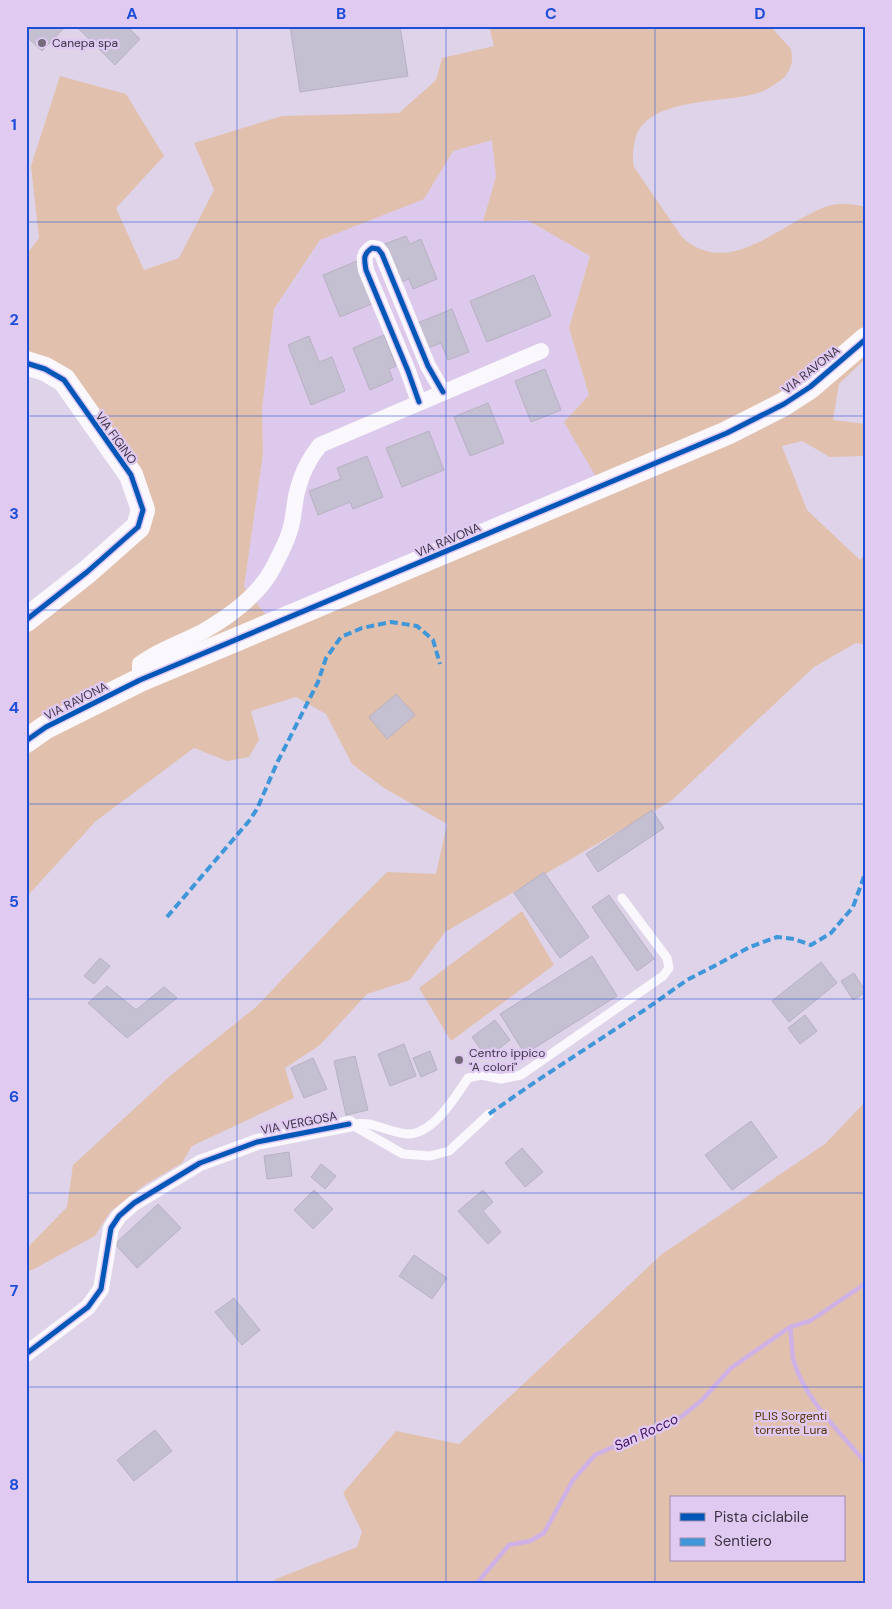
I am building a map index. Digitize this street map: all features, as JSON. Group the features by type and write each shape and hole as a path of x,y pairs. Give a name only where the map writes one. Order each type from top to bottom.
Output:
{"street":[{"path":"419,402 366,270 364,258 366,252 372,248 382,254 428,366 444,392"},
{"path":"383,310 402,302"},
{"name":"VIA RAVONA","path":"26,741 46,727 140,680 727,432 784,404 810,387 866,339"},
{"path":"140,680 140,664 152,655 203,631 220,620 254,594 264,581 273,568 290,530 297,492 307,461 320,445 542,351"},
{"name":"VIA FIGINO","path":"26,363 46,369 64,380 132,475 143,510 138,527 87,572 26,620"},
{"name":"VIA VERGOSA","path":"26,1354 88,1307 101,1289 111,1228 119,1216 134,1204 200,1163 257,1142 349,1124"}],"lane":[{"path":"349,1124 367,1124 409,1134 430,1126 453,1100 468,1078 480,1075 501,1079 521,1075 663,976 669,968 667,958 622,898"},
{"path":"349,1124 404,1154 430,1156 448,1151 489,1114"}],"shaded area":[{"path":"492,140 496,177 483,220 527,220 590,256 569,328 589,395 596,477 269,619 244,587 263,454 262,409 274,309 320,240 424,199 453,151"}],"green space":[{"path":"489,26 770,26 791,49 792,63 784,77 758,93 688,104 654,116 642,126 635,140 633,164 682,237 700,249 718,253 737,250 755,244 810,213 828,206 847,204 866,207 866,358 839,384 833,420 866,424 866,454 862,456 830,457 802,441 782,446 807,510 860,560 866,553 866,645 856,643 814,667 671,801 445,932 410,980 367,994 320,1045 285,1068 294,1098 192,1146 182,1163 146,1184 110,1212 95,1236 30,1271 26,1267 26,1249 67,1207 73,1165 171,1075 256,1007 387,872 436,874 447,824 384,788 352,764 326,714 296,697 251,711 259,740 249,757 227,761 194,748 96,821 26,899 26,630 148,527 69,372 26,350 26,255 39,238 31,166 60,76 126,94 164,156 116,208 144,270 179,258 214,190 194,143 282,116 399,113 436,80 442,58 494,46","holes":["492,140 496,177 483,221 527,220 590,256 569,328 589,395 564,422 596,477 269,619 244,587 263,454 262,409 274,309 320,240 424,199 453,151"]},
{"path":"522,911 554,965 451,1041 419,988"},
{"name":"PLIS Sorgenti torrente Lura","path":"866,1101 866,1583 271,1583 276,1579 357,1547 362,1532 343,1493 396,1431 459,1444 662,1254 825,1144"}],"building":[{"name":"Canepa spa","path":"26,26 66,26 42,51 26,36"},
{"path":"76,26 127,26 140,39 115,65"},
{"path":"290,26 400,26 408,76 300,92"},
{"path":"406,236 410,244 421,239 437,279 413,289 409,279 397,283 382,245"},
{"path":"357,261 374,303 340,317 323,275"},
{"path":"534,275 551,316 487,342 470,301"},
{"path":"452,309 469,352 448,360 441,343 425,349 415,324"},
{"path":"384,335 396,366 389,369 393,380 370,390 353,348"},
{"path":"309,336 319,362 332,357 345,391 311,405 288,345"},
{"path":"545,369 561,410 531,422 515,381"},
{"path":"488,403 504,443 470,456 454,417"},
{"path":"429,431 444,470 402,487 386,448"},
{"path":"367,456 383,497 353,509 350,502 318,515 309,491 341,479 337,468"},
{"path":"396,694 415,715 387,739 369,717"},
{"path":"652,810 664,828 598,872 586,854"},
{"path":"544,872 589,937 560,958 514,893"},
{"path":"609,895 654,959 637,971 592,907"},
{"path":"592,956 617,996 525,1054 500,1014"},
{"path":"100,958 110,966 94,984 84,976"},
{"path":"821,962 837,983 789,1022 772,1001"},
{"path":"854,973 866,992 853,1000 841,981"},
{"path":"107,986 136,1010 164,987 177,998 127,1038 88,1003"},
{"path":"805,1015 817,1031 800,1044 788,1028"},
{"path":"495,1020 510,1040 487,1058 472,1037"},
{"path":"404,1044 416,1076 390,1086 378,1054"},
{"path":"430,1051 437,1070 421,1077 413,1058"},
{"path":"355,1056 368,1110 346,1115 334,1061"},
{"path":"313,1058 327,1089 304,1098 291,1068"},
{"path":"751,1121 777,1157 732,1190 705,1155"},
{"path":"522,1148 543,1172 525,1187 505,1163"},
{"path":"289,1152 292,1176 267,1179 264,1156"},
{"path":"321,1164 336,1176 325,1189 311,1177"},
{"path":"314,1190 333,1209 313,1229 294,1210"},
{"path":"483,1190 493,1202 483,1211 501,1232 488,1244 458,1211"},
{"path":"158,1204 181,1228 137,1268 115,1244"},
{"path":"414,1255 447,1278 432,1299 399,1276"},
{"path":"234,1298 260,1330 242,1345 215,1312"},
{"path":"155,1430 172,1451 134,1481 117,1460"}],"waterway":[{"name":"San Rocco","path":"477,1583 509,1545 530,1541 544,1533 573,1480 595,1455 681,1417 702,1400 731,1368 790,1327 810,1321 866,1283"},
{"path":"790,1327 792,1353 799,1376 815,1403 866,1463"}],"marked path":[{"path":"167,917 249,821 257,809 277,763 318,682 326,658 341,637 362,628 391,622 417,626 433,640 440,664"},
{"path":"489,1114 687,980 750,947 777,937 794,939 811,945 831,933 853,907 866,871"}],"cycle path":[{"path":"419,402 366,270 365,257 372,248 378,249 382,254 428,366 443,392"},
{"path":"26,741 46,727 140,680 727,433 784,404 810,387 866,339"},
{"path":"26,363 45,369 64,380 131,475 143,510 138,527 87,572 26,620"},
{"path":"26,1354 88,1307 101,1289 111,1228 119,1216 134,1203 200,1163 257,1142 349,1124"}],"place":[{"name":"Canepa spa","path":"42,43"},
{"name":"Centro ippico \"A colori\"","path":"459,1060"}]}
